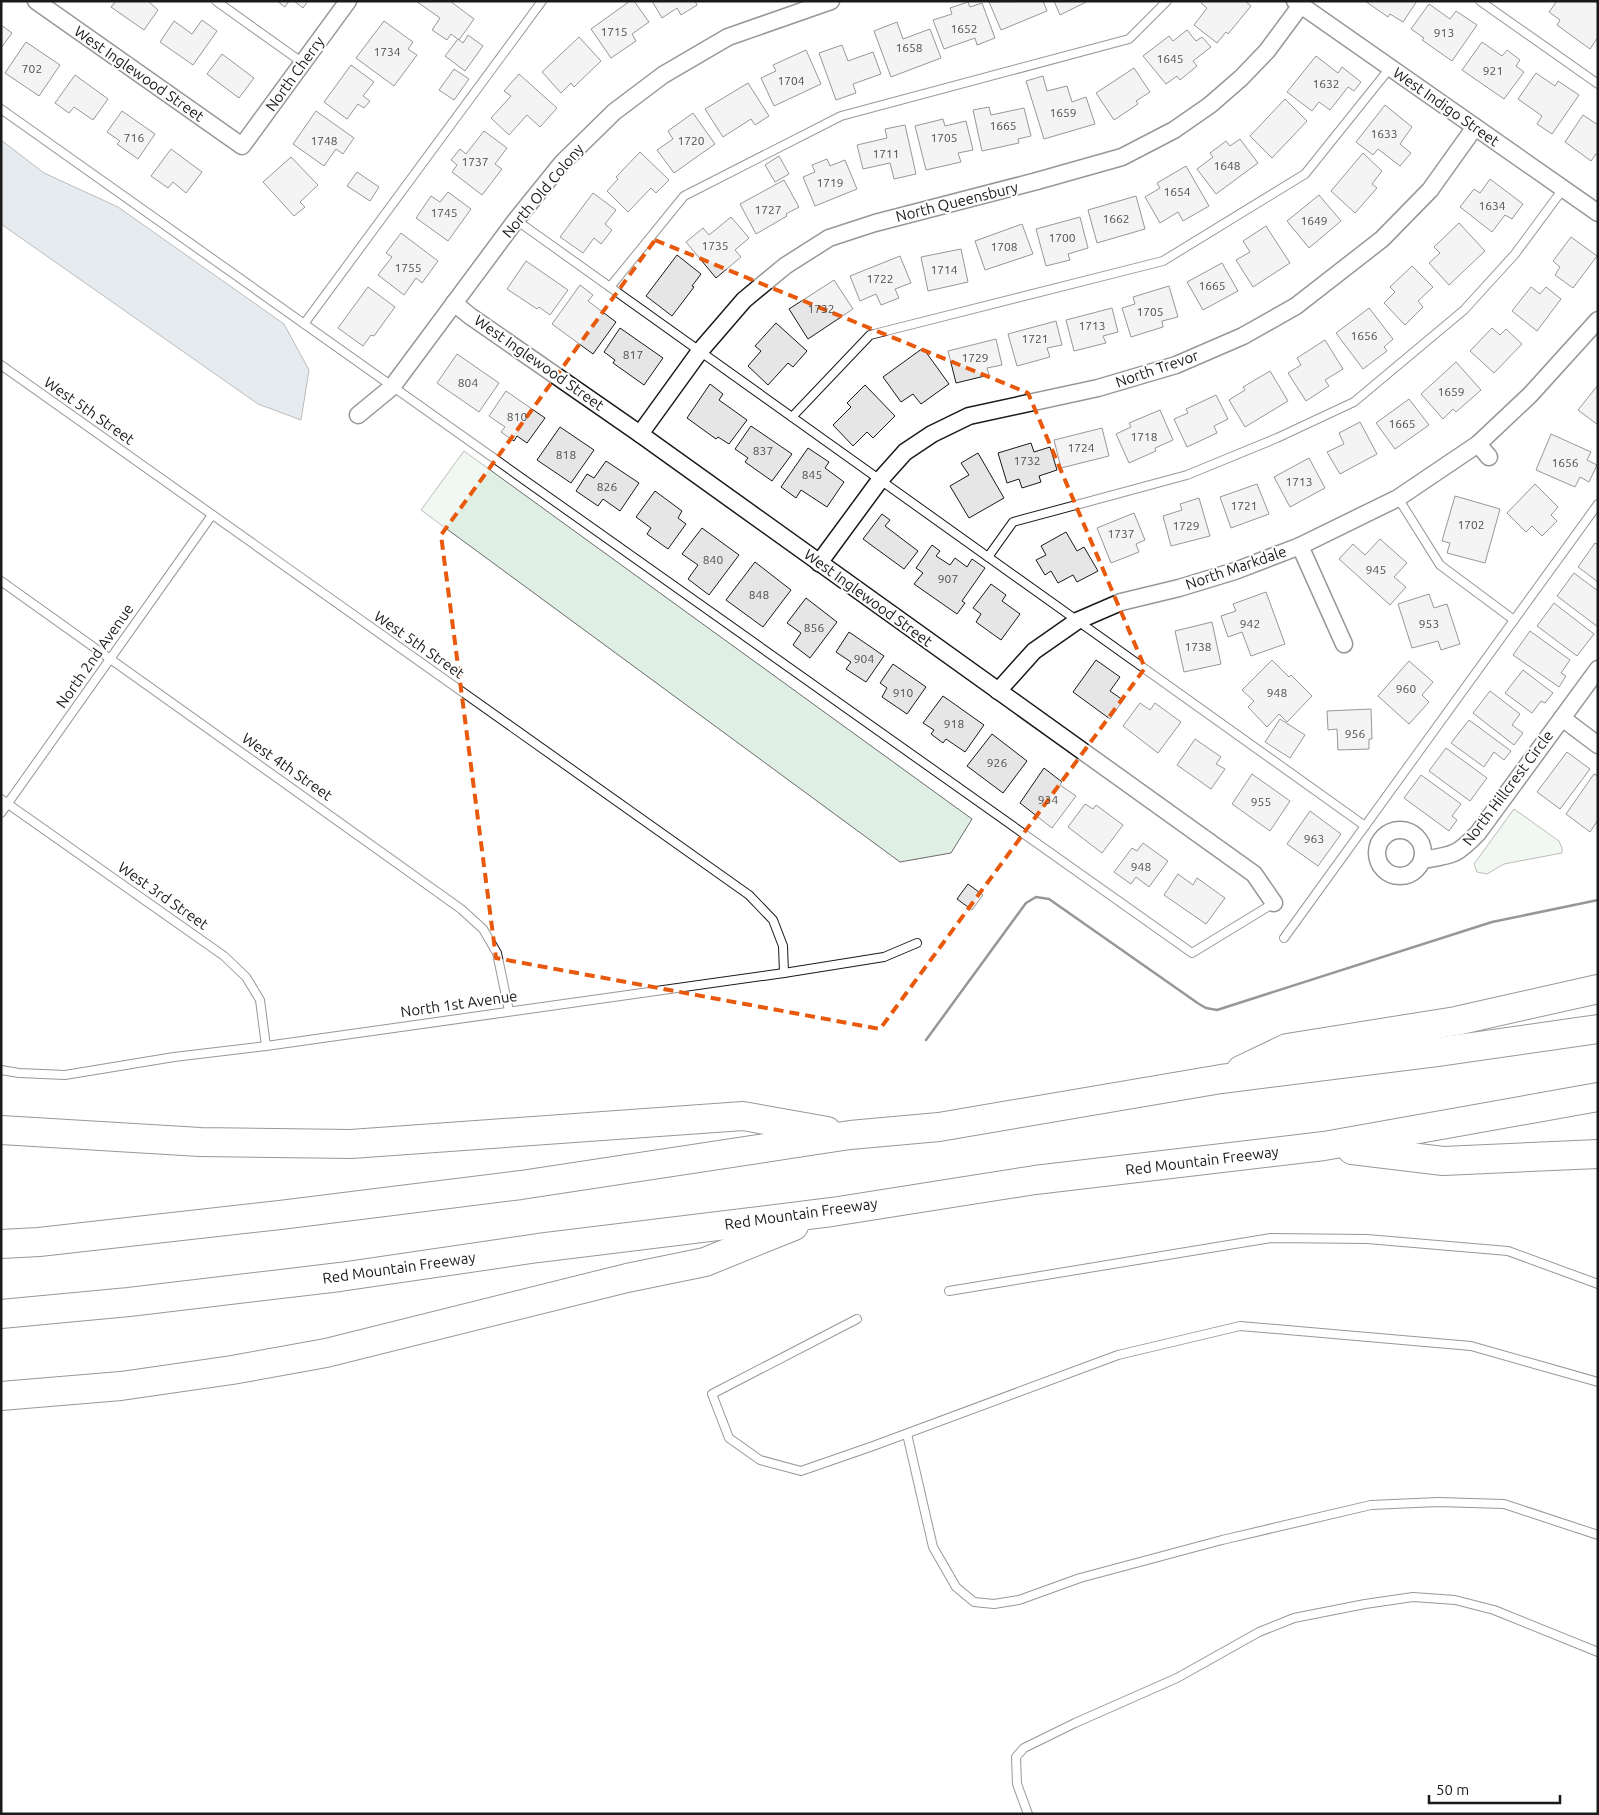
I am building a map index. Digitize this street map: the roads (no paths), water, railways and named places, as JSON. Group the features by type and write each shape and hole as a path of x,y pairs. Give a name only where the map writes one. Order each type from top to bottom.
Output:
{"highway":[{"path":"1222,1080 1287,1048 1456,1021 1598,989"},
{"path":"1,1244 39,1242 271,1216 502,1187 850,1135 939,1127 1222,1080 1598,1029"},
{"name":"Red Mountain Freeway","path":"1,1314 129,1302 340,1277 538,1248 832,1212 1035,1180 1324,1146 1598,1096"},
{"path":"1,1130 200,1142 351,1144 743,1116 850,1135"},
{"path":"1324,1146 1443,1160 1598,1154"},
{"path":"1,1396 121,1386 232,1370 326,1353 617,1280 705,1262 832,1212"}],"street":[{"name":"West Inglewood Street","path":"36,1 242,146"},
{"name":"North Cherry","path":"242,146 348,1"},
{"name":"North Old Colony","path":"358,414 392,387 516,220 562,163 614,112 663,75 728,37 813,4 831,1"},
{"name":"West Indigo Street","path":"1298,3 1598,213"},
{"name":"North Queensbury","path":"640,434 700,351 744,300 785,266 829,238 875,223 1122,157 1174,130 1210,105 1242,78 1267,50 1298,3"},
{"name":"North Trevor","path":"819,563 880,480 905,452 932,434 969,416 1098,388 1176,365 1243,336 1296,306 1382,239 1430,190 1475,128"},
{"name":"West Inglewood Street","path":"454,303 1254,874 1274,903"},
{"name":"North Markdale","path":"998,692 1034,651 1077,621 1121,602 1188,585 1300,546 1398,498 1478,444 1530,395 1598,320"},
{"path":"1478,444 1489,457"},
{"path":"1300,546 1344,644"},
{"name":"North Hillcrest Circle","path":"1422,860 1450,855 1462,849 1478,833 1598,669"},
{"path":"1562,718 1598,745"}],"lane":[{"path":"216,1 303,63"},
{"path":"304,324 542,1"},
{"path":"610,287 684,196 841,116 1129,39 1167,1"},
{"path":"1480,1 1598,84"},
{"path":"792,417 870,335 1164,261 1304,174 1390,68"},
{"path":"1,109 1192,953 1274,903"},
{"path":"988,557 1013,522 1187,475 1277,438 1354,402 1464,310 1515,254 1563,189"},
{"path":"516,220 1365,826"},
{"name":"West 5th Street","path":"1,365 749,895 773,920 783,946 784,972"},
{"path":"1398,498 1440,565 1514,620"},
{"path":"1284,938 1598,504"},
{"name":"North 2nd Avenue","path":"1,813 4,802 110,659 212,515"},
{"name":"West 4th Street","path":"1,581 461,909 483,929 497,952 509,1011"},
{"name":"West 3rd Street","path":"4,802 224,956 246,977 260,1000 266,1046"},
{"name":"North 1st Avenue","path":"1,1070 19,1073 64,1075 174,1057 266,1046 884,957 917,943"},
{"path":"948,1291 1271,1238 1367,1239 1508,1252 1598,1284"},
{"path":"857,1319 712,1394 729,1438 760,1460 801,1471 907,1434 1118,1355 1240,1326 1471,1346 1598,1382"},
{"path":"907,1434 933,1547 956,1587 974,1602 987,1604 1019,1600 1080,1578 1222,1540 1371,1505 1438,1502 1504,1504 1598,1535"},
{"path":"1028,1814 1017,1784 1016,1757 1024,1748 1075,1723 1177,1678 1260,1632 1294,1618 1413,1597 1455,1600 1494,1610 1598,1652"}]}
